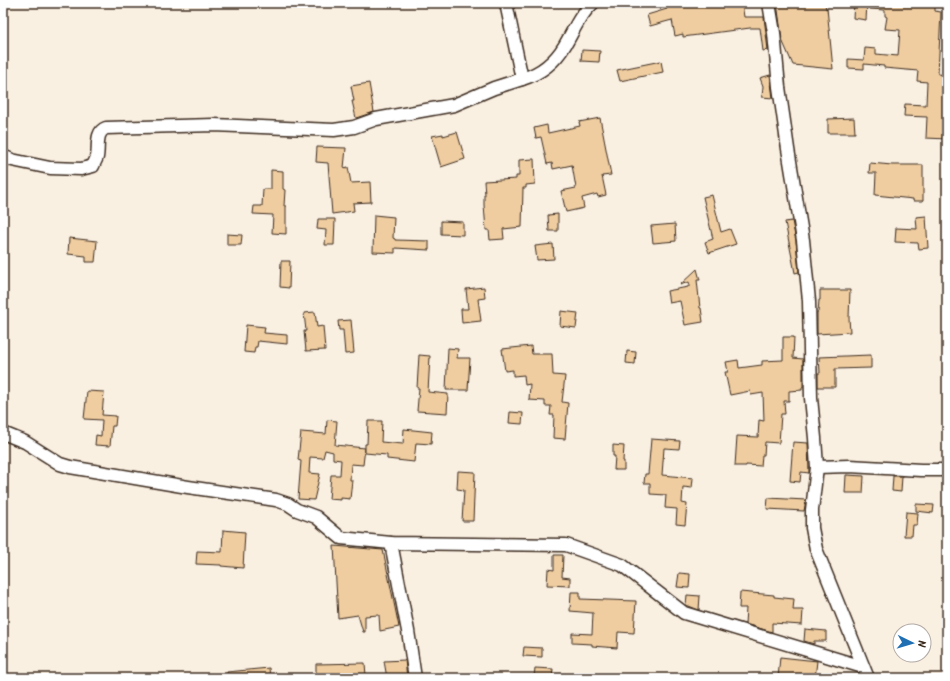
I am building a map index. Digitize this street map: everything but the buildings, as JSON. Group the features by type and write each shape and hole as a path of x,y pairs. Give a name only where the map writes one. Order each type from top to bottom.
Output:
{"street":[{"path":"506,3 522,79"},
{"path":"3,156 12,160 50,168 81,169 93,166 97,158 100,131 103,128 214,125 334,130 354,127 376,119 454,105 494,88 533,76 541,71 555,60 566,44 580,17 593,3"},
{"path":"769,3 774,33 779,87 804,247 810,301 811,398 817,467 812,510 812,528 816,549 866,672"},
{"path":"3,433 25,442 60,464 70,468 276,500 316,517 341,538 391,543 566,544 622,565 684,613 866,672"},
{"path":"817,467 850,466 947,470"},
{"path":"391,543 408,631 414,678"}]}
